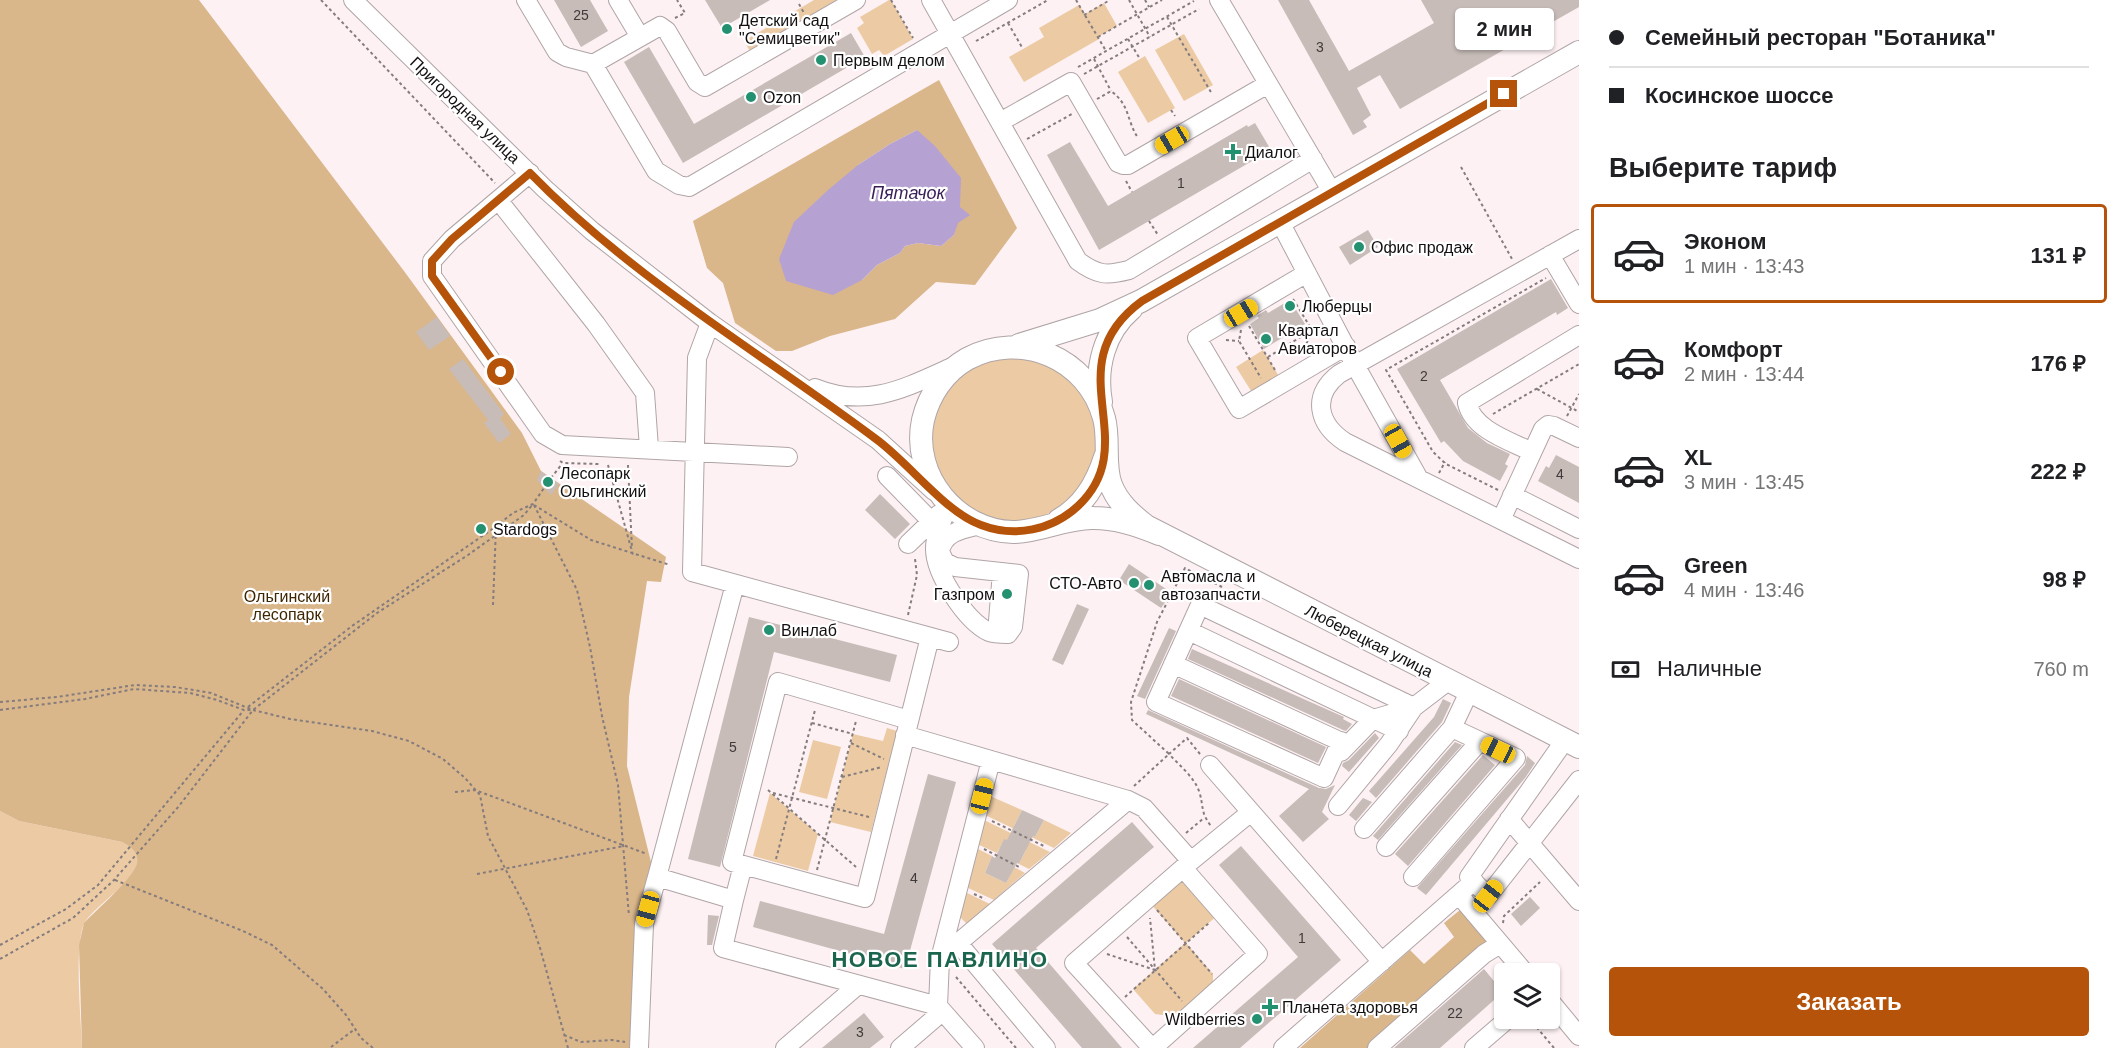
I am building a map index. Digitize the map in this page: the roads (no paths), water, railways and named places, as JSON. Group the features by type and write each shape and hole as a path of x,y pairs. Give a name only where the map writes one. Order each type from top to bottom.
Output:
{"main road":[{"path":"1159,534 1126,522 1110,519 1079,518 1033,530 1014,532 980,525 963,517 937,491 923,458 922,430 928,405 936,388 947,374 961,363 986,351 1014,346 1100,320 1142,301 1579,52"},
{"path":"1142,301 1120,320 1107,342 1099,375 1099,390 1106,429 1108,474 1117,497 1135,518 1159,534"},
{"path":"1014,346 1048,353 1064,361 1079,373 1099,402 1106,429 1105,456 1092,490 1072,511 1049,525"},
{"name":"Люберецкая улица","path":"1159,534 1572,744"}],"street":[{"name":"Пригородная улица","path":"352,0 592,231 710,323 780,370"},
{"path":"526,0 557,52 566,57 593,64 657,27 664,27 697,82 705,87 856,0"},
{"path":"618,0 640,37"},
{"path":"931,0 1078,261 1093,272 1113,274 1129,270 1313,159"},
{"path":"593,64 656,171 679,185 689,187 1008,0"},
{"path":"1219,0 1332,192"},
{"path":"1000,122 1075,74 1118,163 1123,165 1134,163 1268,84"},
{"path":"530,173 452,239 432,261 432,276 543,434 562,445 788,457"},
{"path":"499,201 596,324 645,393 649,448"},
{"path":"1280,222 1355,365 1419,479"},
{"path":"1579,238 1554,263 1355,365 1330,381 1321,401 1323,420 1329,429 1345,442 1579,559"},
{"path":"1554,263 1579,304"},
{"path":"1307,273 1242,316 1197,339 1239,409 1346,346"},
{"path":"710,323 697,358 692,572 949,642"},
{"path":"1532,452 1478,423 1467,403 1470,399 1579,335"},
{"path":"780,370 832,395 874,397 898,391 961,363"},
{"path":"780,370 878,440 948,504"},
{"path":"1501,520 1542,429 1548,425 1579,438"},
{"path":"886,476 932,521"},
{"path":"1512,496 1579,529"},
{"path":"910,541 948,504"},
{"path":"948,504 938,531 935,547 936,563 951,593 975,620 990,632 997,633 1002,572 949,566 942,558 941,546 951,535 980,525"},
{"path":"634,1047 644,924 735,584"},
{"path":"1200,605 1414,707 1373,719 1344,743 1331,762 1324,778 1156,702 1200,605"},
{"path":"1188,631 1399,731"},
{"path":"930,637 907,728 884,821 869,879 865,898 732,862 778,682 860,706 907,728 991,760 1124,799 1144,808 1175,843 1187,864 1221,912 1258,954 1152,1048 1074,963 1187,864 1251,812"},
{"path":"1173,664 1344,743"},
{"path":"1338,806 1399,731 1414,707 1448,681"},
{"path":"1364,828 1452,729 1469,692"},
{"path":"1413,877 1516,758 1452,729"},
{"path":"1386,847 1480,741"},
{"path":"1572,744 1509,819 1469,876 1488,896 1579,780"},
{"path":"900,1048 940,1009 940,958 991,760"},
{"path":"1210,765 1382,962"},
{"path":"940,958 1062,855 1124,799"},
{"path":"1509,819 1579,901"},
{"path":"743,865 723,948 940,1009 975,1048"},
{"path":"659,868 734,900"},
{"path":"1283,1048 1474,882"},
{"path":"1459,895 1516,963"},
{"path":"958,943 1046,1048"},
{"path":"1377,1048 1484,954 1500,944"},
{"path":"785,1048 858,985"},
{"path":"1560,1013 1579,1036"},
{"path":"1474,1048 1496,1029"}],"water":[{"name":"Пятачок","path":"917,130 935,146 961,178 960,207 970,215 958,223 954,235 941,246 918,243 905,246 900,253 877,265 862,280 833,295 786,281 779,259 794,222 858,165"}],"place":[{"name":"Детский сад \"Семицветик\"","path":"727,29"},
{"name":"Первым делом","path":"821,60"},
{"name":"Ozon","path":"751,97"},
{"name":"Диалог","path":"1233,152"},
{"name":"Офис продаж","path":"1359,247"},
{"name":"Люберцы","path":"1290,306"},
{"name":"Квартал Авиаторов","path":"1266,339"},
{"name":"Лесопарк Ольгинский","path":"548,482"},
{"name":"Stardogs","path":"481,529"},
{"name":"СТО-Авто","path":"1134,583"},
{"name":"Автомасла и автозапчасти","path":"1149,585"},
{"name":"Газпром","path":"1007,594"},
{"name":"Винлаб","path":"769,630"},
{"name":"Планета здоровья","path":"1270,1007"},
{"name":"Wildberries","path":"1257,1019"}],"district":[{"name":"НОВОЕ ПАВЛИНО","path":"940,959"}],"park label":[{"name":"Ольгинский лесопарк","path":"287,605"}]}
